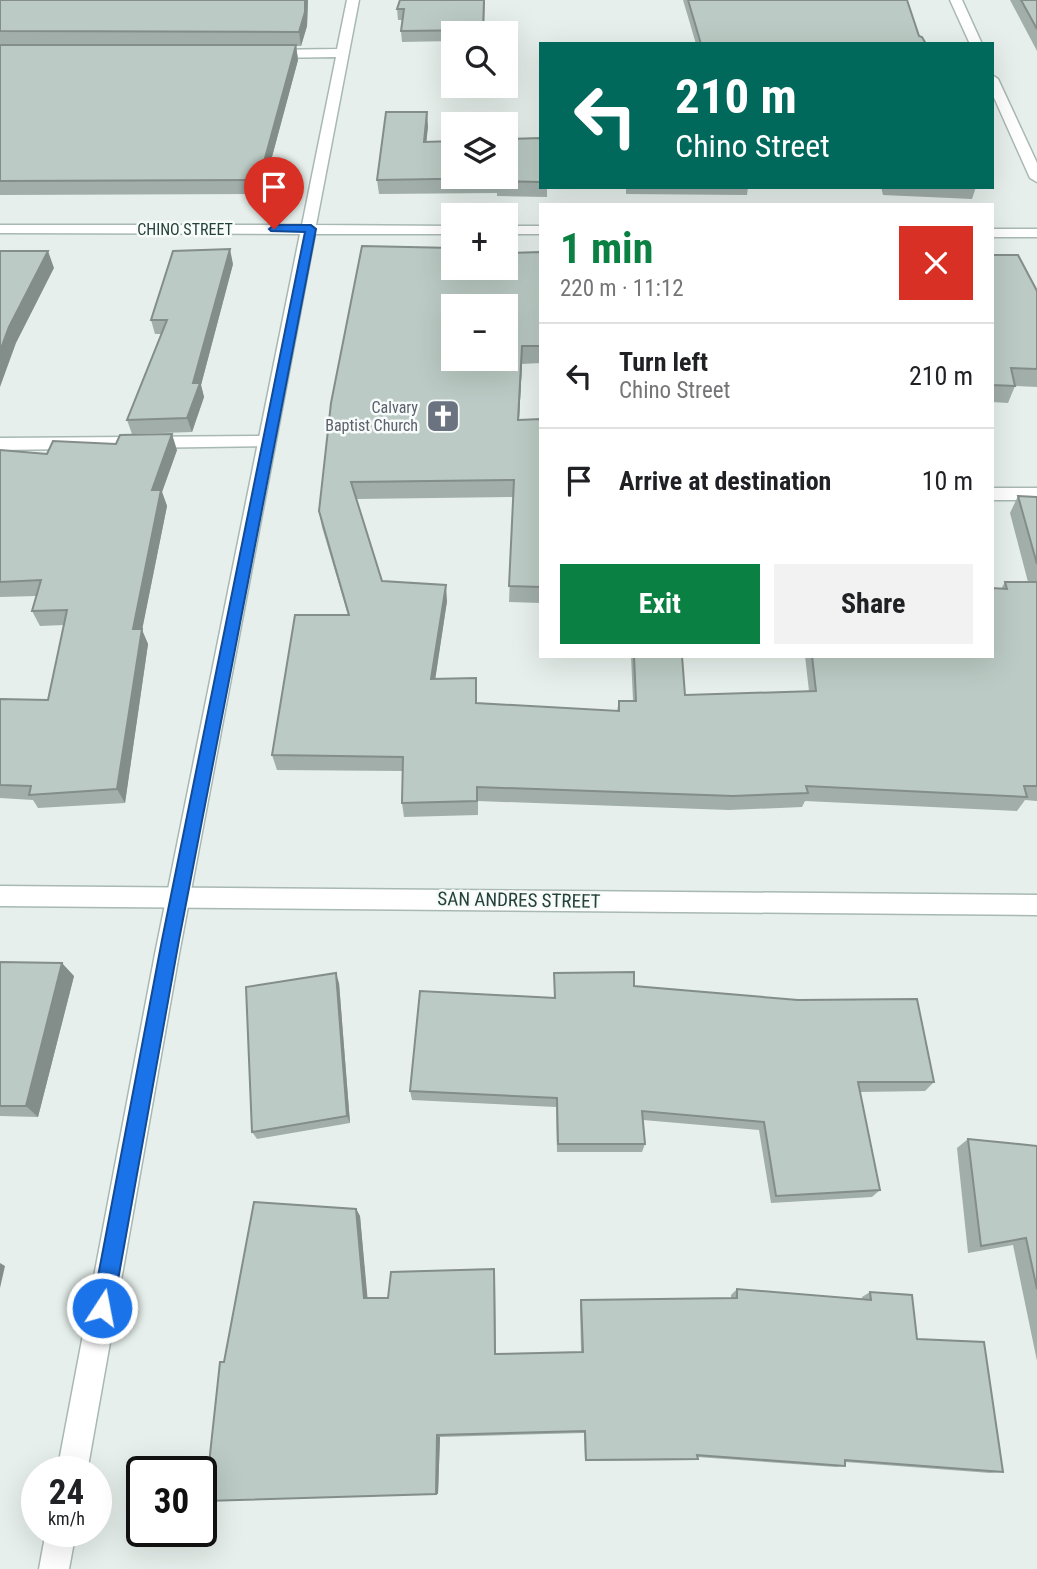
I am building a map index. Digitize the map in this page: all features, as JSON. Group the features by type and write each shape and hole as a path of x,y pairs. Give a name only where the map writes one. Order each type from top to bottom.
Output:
{"street":[{"path":"75,1456 353,0"},
{"path":"956,0 975,42"},
{"path":"260,54 343,53"},
{"path":"994,83 1037,178"},
{"name":"CHINO STREET","path":"0,229 441,230"},
{"path":"518,230 539,230"},
{"path":"994,233 1037,233"},
{"path":"0,444 268,442"},
{"path":"994,494 1037,494"},
{"name":"SAN ANDRES STREET","path":"0,897 1037,905"},
{"path":"54,1569 58,1547"}],"building":[{"path":"0,0 305,0 305,12 299,32 0,31"},
{"path":"400,0 484,0 483,21 441,21 441,31 401,31 404,9 397,9"},
{"path":"688,0 907,0 919,36 925,42 700,42"},
{"path":"1021,0 1037,0 1037,29"},
{"path":"0,45 296,45 259,180 0,181"},
{"path":"386,112 427,112 424,142 441,141 441,179 377,180"},
{"path":"539,138 539,182 518,181 518,139"},
{"path":"362,246 441,248 441,280 518,280 518,253 539,252 539,346 522,346 518,420 539,419 539,587 509,586 514,480 351,482 382,581 446,585 431,679 476,678 476,703 619,711 619,701 636,701 634,658 682,658 685,695 816,691 812,658 994,658 994,588 1007,589 1005,582 1037,582 1037,786 1024,786 1027,797 806,786 808,793 733,796 477,787 477,801 402,803 403,757 272,755 295,615 349,615 319,511 331,403"},
{"path":"230,249 193,383 200,383 187,418 127,420 167,320 151,320 173,251"},
{"path":"0,251 48,251 9,327 0,351"},
{"path":"994,255 1018,255 1037,291 1037,369 1011,368 1015,386 994,385"},
{"path":"172,434 152,490 161,490 133,629 142,629 117,789 29,795 31,786 0,785 0,699 48,700 67,610 32,611 41,580 0,582 0,450 47,454 53,441 116,444 120,435"},
{"path":"1018,496 1037,497 1037,564"},
{"path":"0,962 62,963 26,1106 0,1106"},
{"path":"634,972 634,986 798,1000 917,999 934,1082 858,1082 880,1190 776,1196 764,1122 642,1111 645,1144 558,1144 557,1098 410,1091 420,991 555,998 554,973"},
{"path":"336,973 347,1116 252,1132 246,987"},
{"path":"968,1139 1037,1146 1037,1289 1026,1238 981,1246"},
{"path":"254,1202 356,1209 364,1298 388,1298 391,1272 494,1269 495,1354 583,1352 581,1300 737,1298 737,1289 871,1300 870,1292 912,1295 917,1339 984,1342 1003,1472 845,1460 845,1466 697,1455 698,1459 586,1460 585,1431 437,1435 436,1494 217,1501 217,1456 210,1456 220,1362 224,1362"}],"place":[{"name":"Calvary Baptist Church","path":"443,416"}],"route":[{"path":"102,1308 191,830 311,229 274,229"}]}
